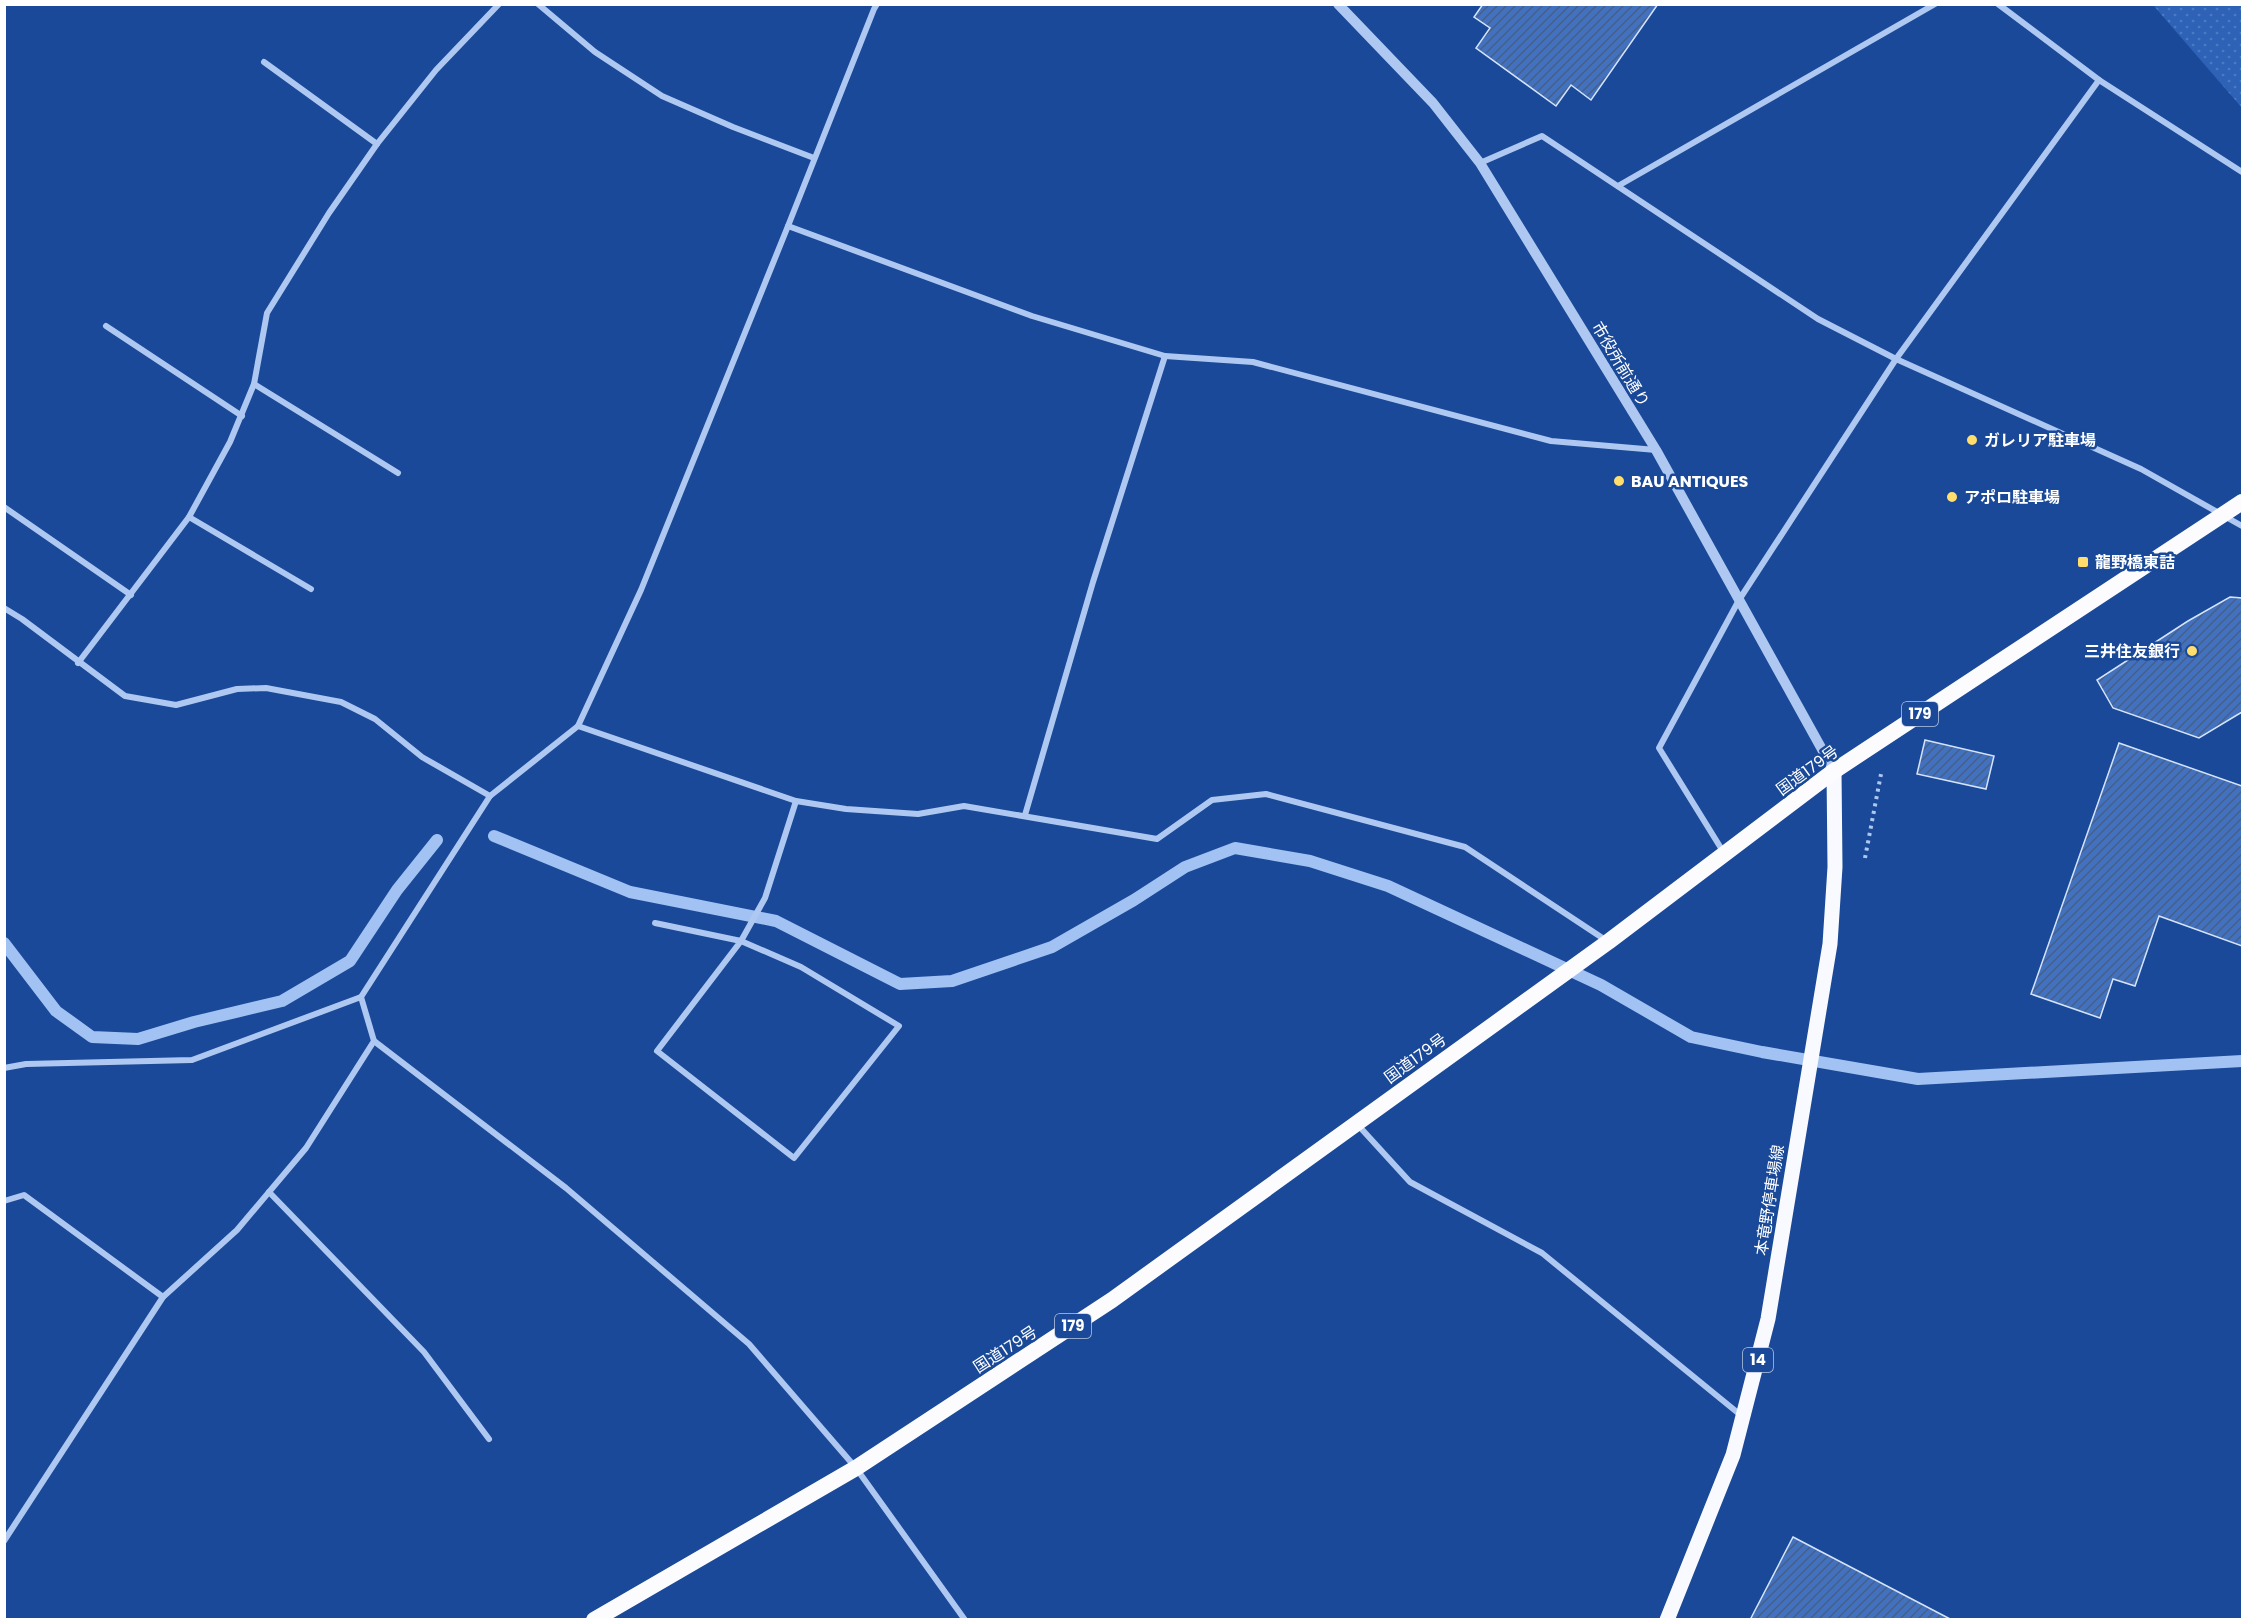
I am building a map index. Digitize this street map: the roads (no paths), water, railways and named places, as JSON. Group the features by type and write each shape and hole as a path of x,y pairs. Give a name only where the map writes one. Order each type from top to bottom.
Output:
{"highway":[{"name":"国道179号","path":"594,1620 856,1468 1112,1300 1608,942 1834,771 2242,502"}],"main road":[{"name":"本竜野停車場線","path":"1667,1620 1733,1455 1768,1319 1816,1033 1832,922 1835,867 1834,771"}],"street":[{"path":"78,663 189,518 242,416 254,384 267,314 329,213 376,144 436,70 499,4"},
{"path":"538,4 595,52 662,96 813,158"},
{"path":"4,1068 26,1064 192,1060 361,997 490,796 578,726 641,590 788,226 813,158 877,4"},
{"name":"市役所前通り","path":"1338,4 1433,103 1480,163 1656,450 1834,771"},
{"path":"1618,186 1935,4"},
{"path":"1998,4 2099,80 2242,172"},
{"path":"264,62 376,144"},
{"path":"1725,854 1659,748 1739,600 1896,359 2099,80"},
{"path":"1480,163 1542,136 1818,319 1896,359 2142,469 2242,526"},
{"path":"788,226 1032,316 1166,356 1253,362 1551,441 1656,450"},
{"path":"106,326 242,416"},
{"path":"1025,815 1094,582 1166,356"},
{"path":"254,384 398,473"},
{"path":"4,507 131,595"},
{"path":"189,518 310,589"},
{"path":"4,608 125,696 176,705 237,689 266,688 341,702 375,719 422,757 490,796"},
{"path":"578,726 796,801 846,809 918,814 964,806 1156,839 1212,800 1266,794 1465,847 1608,942"},
{"path":"655,923 741,941 801,968 899,1026 794,1158 657,1052 741,941 765,898 796,801"},
{"path":"361,997 374,1041 566,1188 749,1344 856,1468 965,1620"},
{"path":"4,1542 163,1297 237,1230 306,1148 374,1041"},
{"path":"1356,1123 1410,1182 1542,1252 1743,1418"},
{"path":"269,1192 424,1352 489,1439"},
{"path":"4,1201 24,1195 163,1297"}],"waterway":[{"path":"494,836 630,892 776,921 900,984 952,981 1052,947 1134,900 1185,867 1235,848 1310,861 1388,886 1601,985 1691,1037 1762,1052 1918,1079 2242,1061"},
{"path":"4,943 56,1011 92,1037 138,1039 194,1022 282,1001 350,961 397,890 437,840"}],"place":[{"name":"ガレリア駐車場","path":"1972,440"},
{"name":"BAU ANTIQUES","path":"1619,481"},
{"name":"アポロ駐車場","path":"1952,497"},
{"name":"龍野橋東詰","path":"2083,562"},
{"name":"三井住友銀行","path":"2192,651"}]}
